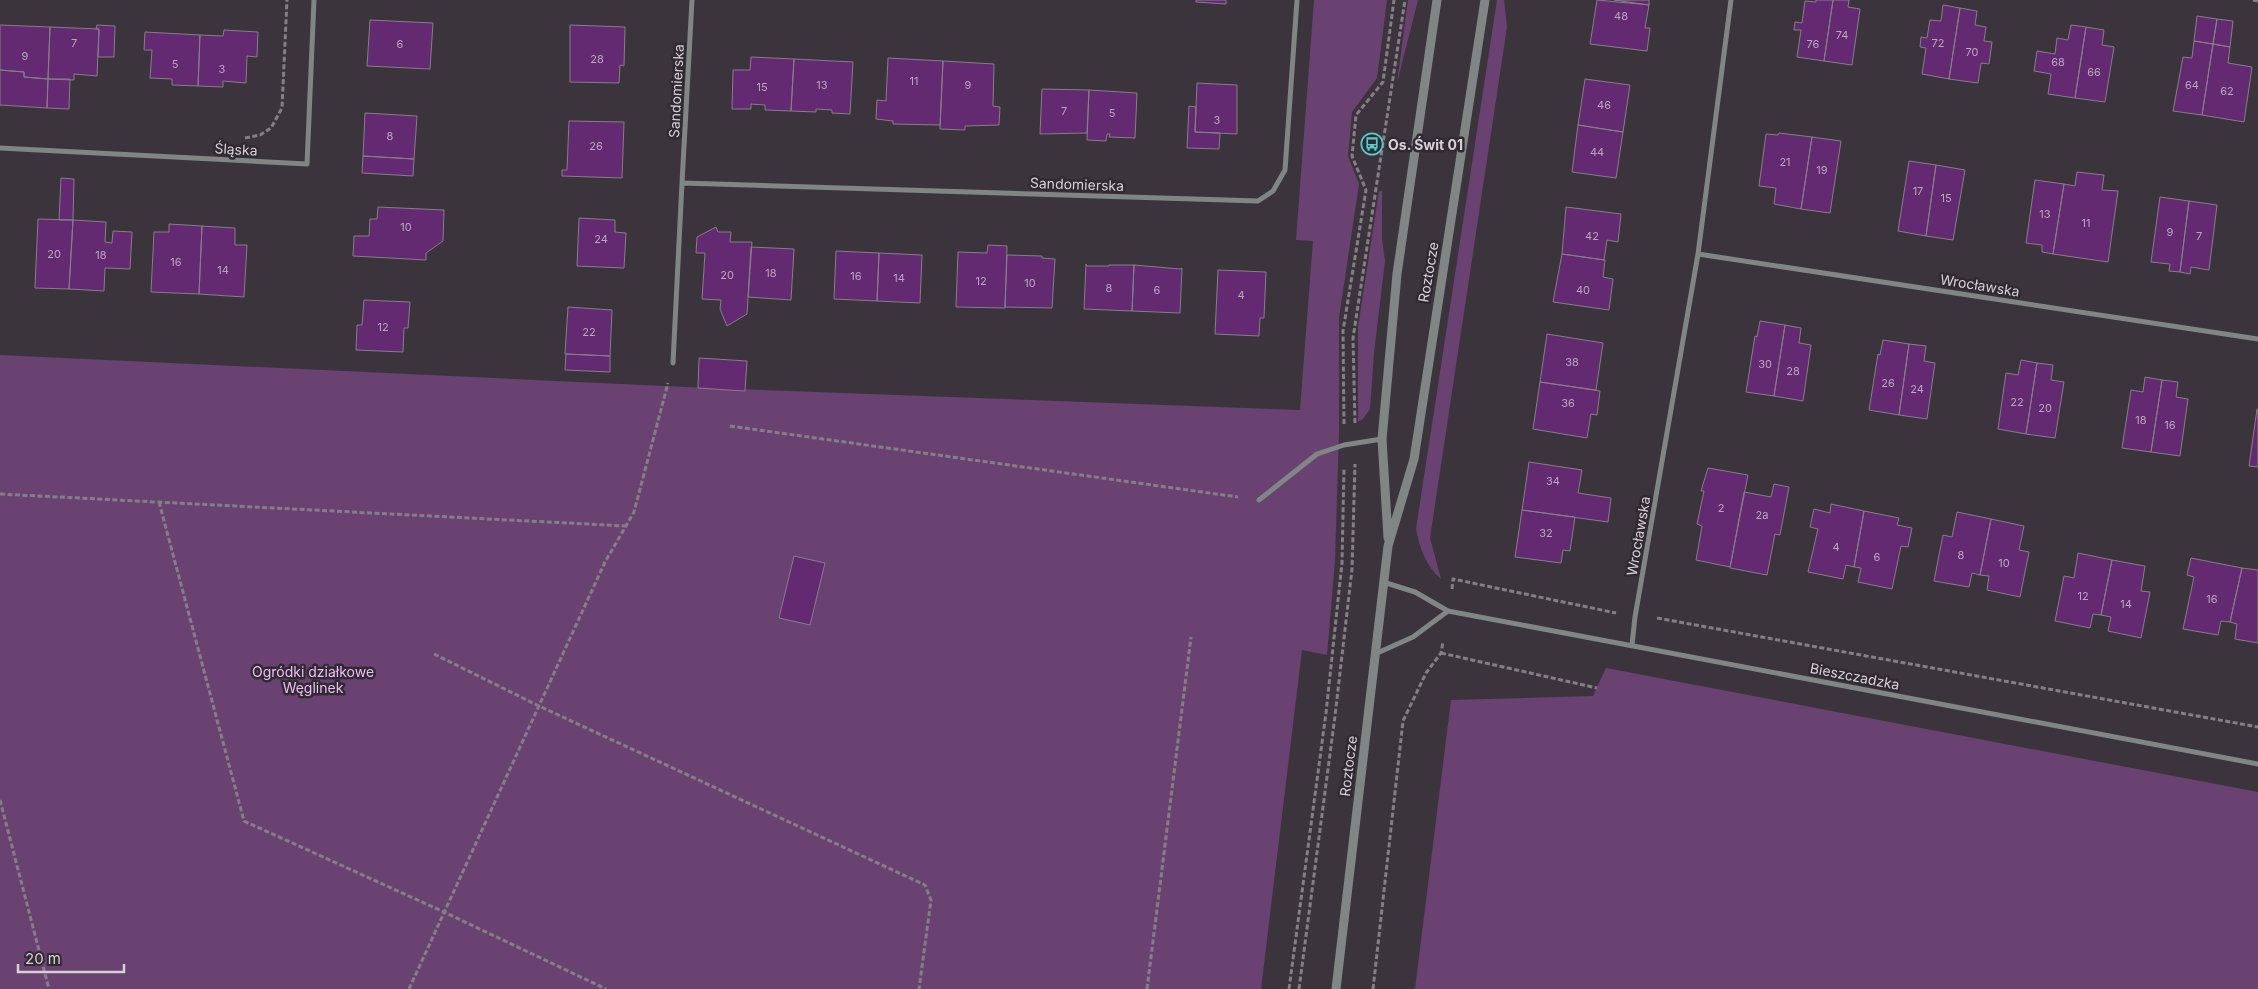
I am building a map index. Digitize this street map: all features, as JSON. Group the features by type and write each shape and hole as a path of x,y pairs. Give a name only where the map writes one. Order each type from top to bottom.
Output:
{"street":[{"name":"Śląska","path":"0,148 307,164 314,0"},
{"name":"Sandomierska","path":"673,363 692,0"},
{"name":"Sandomierska","path":"682,182 1258,202 1274,191 1285,170 1297,0"},
{"name":"Roztocze","path":"1388,546 1382,439 1397,274 1437,0"},
{"name":"Roztocze","path":"1336,989 1388,546 1414,459 1485,0"},
{"name":"Wrocławska","path":"1632,645 1635,617 1698,254 1731,0"},
{"name":"Wrocławska","path":"1698,254 2258,338"},
{"path":"1259,500 1317,454 1344,445 1382,439"},
{"name":"Bieszczadzka","path":"1383,582 1416,592 1448,611 2258,764"},
{"path":"1375,654 1413,637 1448,611"}],"path":[{"path":"237,138 260,135 271,128 282,108 287,0"},
{"path":"1289,989 1326,713 1341,573 1344,445 1343,331 1366,190 1352,156 1356,115 1383,82 1394,0"},
{"path":"1299,989 1351,579 1356,443 1353,338 1405,0"},
{"path":"2253,0 2258,1"},
{"path":"409,989 605,562 634,512 673,363"},
{"path":"730,426 1259,500"},
{"path":"0,494 626,526"},
{"path":"159,502 244,822 444,912 606,989"},
{"path":"1373,989 1403,720 1426,673 1441,653 1453,579 1635,617 1666,618 2258,728"},
{"path":"1147,989 1191,637"},
{"path":"1441,653 1597,688"},
{"path":"434,654 539,706 925,885 930,900 919,989"},
{"path":"0,800 49,989"}],"green space":[{"name":"Ogródki działkowe Węglinek","path":"1314,0 1387,0 1377,78 1352,112 1348,156 1359,184 1339,318 1339,431 1335,561 1327,655 1302,650 1261,989 0,989 0,355 685,387 1300,410 1313,241 1296,240"},
{"path":"1408,0 1418,0 1397,83"},
{"path":"1497,0 1504,0 1507,27 1430,538 1441,579 1431,569 1424,557 1416,529"},
{"path":"1379,191 1382,191 1382,239 1385,261 1374,353 1370,409 1363,419 1358,422 1358,327"},
{"path":"1606,668 2258,792 2258,989 1415,989 1451,700 1593,696"}],"building":[{"path":"1196,0 1226,0 1226,4 1196,2"},
{"path":"1597,0 1649,5 1645,28 1650,28 1647,51 1590,44"},
{"path":"1614,0 1649,0 1649,5"},
{"path":"1816,0 1833,0 1824,61 1797,57 1801,30 1794,30 1795,22 1802,23 1805,1 1816,2"},
{"path":"1833,0 1849,0 1848,7 1860,9 1852,65 1824,61"},
{"path":"1943,5 1960,8 1949,79 1922,74 1926,48 1920,47 1921,37 1927,38 1930,20 1941,21"},
{"path":"1960,8 1977,11 1975,25 1986,27 1984,41 1992,42 1989,64 1981,63 1978,83 1949,79"},
{"path":"2197,16 2217,19 2213,44 2194,41"},
{"path":"2217,19 2233,21 2230,47 2213,44"},
{"path":"370,20 433,23 430,69 367,66"},
{"path":"0,25 50,27 48,79 24,77 24,72 0,70"},
{"path":"97,25 115,26 114,57 98,57 99,29 96,29"},
{"path":"570,25 625,27 624,66 620,65 619,83 570,82"},
{"path":"2071,25 2086,27 2075,98 2048,94 2051,74 2034,71 2037,51 2055,54 2057,38 2068,40"},
{"path":"50,27 99,29 97,76 74,74 74,80 48,79"},
{"path":"2086,27 2104,30 2102,45 2114,47 2105,102 2075,98"},
{"path":"224,30 258,32 257,57 247,56 246,83 223,81 223,87 198,86 200,35 223,36"},
{"path":"145,32 200,35 198,86 172,85 172,79 150,78 152,50 144,50"},
{"path":"2194,41 2213,44 2202,115 2173,111 2183,57 2192,58"},
{"path":"2213,44 2230,47 2228,63 2252,67 2244,122 2202,115"},
{"path":"751,57 794,59 791,111 765,110 765,105 751,104 751,109 732,109 733,70 750,70"},
{"path":"888,58 943,61 940,125 893,124 893,121 876,119 877,100 886,101"},
{"path":"794,59 853,62 850,114 832,113 832,110 816,109 816,112 791,111"},
{"path":"943,61 994,64 993,106 1000,107 999,125 965,126 965,130 940,129"},
{"path":"0,70 24,72 24,77 48,79 47,108 0,105"},
{"path":"48,79 70,79 69,109 47,108"},
{"path":"1585,79 1630,85 1623,132 1578,125"},
{"path":"1197,83 1237,85 1237,134 1195,132"},
{"path":"1042,89 1089,90 1087,133 1040,134"},
{"path":"1089,90 1137,93 1135,138 1109,137 1110,134 1107,134 1106,141 1087,140"},
{"path":"1189,106 1196,107 1195,132 1220,133 1219,149 1187,148"},
{"path":"365,113 417,116 414,159 363,156"},
{"path":"569,121 624,122 622,178 562,176 562,170 567,170"},
{"path":"1578,125 1623,132 1616,178 1572,172"},
{"path":"1779,133 1812,137 1801,209 1774,204 1776,188 1759,186 1766,134 1778,135"},
{"path":"1812,137 1841,141 1830,213 1801,209"},
{"path":"363,156 414,159 413,176 362,173"},
{"path":"1909,161 1936,165 1926,236 1898,231"},
{"path":"1936,165 1965,170 1953,240 1926,236"},
{"path":"2077,172 2104,175 2102,190 2118,191 2108,262 2053,254 2064,184 2075,186"},
{"path":"61,178 74,179 73,220 59,220"},
{"path":"2035,180 2064,184 2053,254 2042,252 2042,245 2026,243"},
{"path":"2160,197 2189,201 2180,272 2169,271 2170,264 2151,262"},
{"path":"2189,201 2217,205 2209,270 2191,267 2190,274 2180,272"},
{"path":"378,207 444,210 443,241 426,253 426,260 353,256 354,236 369,236 370,219 377,219"},
{"path":"1566,207 1621,214 1618,242 1607,240 1604,260 1562,254"},
{"path":"579,218 615,220 615,232 626,233 624,268 577,266"},
{"path":"38,219 73,220 69,289 35,288"},
{"path":"73,220 106,222 105,242 112,243 113,231 132,232 130,269 105,268 104,291 69,289"},
{"path":"169,224 202,226 199,294 151,292 154,232 169,232"},
{"path":"202,226 235,228 235,245 247,245 244,297 199,294"},
{"path":"716,227 718,232 731,232 730,242 752,242 747,314 727,326 720,309 721,300 702,299 705,253 696,253 697,237"},
{"path":"988,245 1007,246 1005,308 956,307 958,252 987,253"},
{"path":"751,247 794,249 791,300 748,297"},
{"path":"836,251 879,253 877,301 834,299"},
{"path":"879,253 922,255 920,303 877,301"},
{"path":"1562,254 1605,260 1603,277 1613,279 1609,310 1553,302"},
{"path":"1007,255 1042,256 1042,258 1055,259 1052,308 1005,307"},
{"path":"1086,264 1087,266 1134,265 1132,311 1084,309"},
{"path":"1134,265 1182,268 1180,313 1132,311"},
{"path":"1218,270 1266,272 1264,318 1260,318 1259,336 1215,334"},
{"path":"364,300 410,302 408,328 404,328 403,352 356,350 357,325 362,325"},
{"path":"568,307 612,310 610,356 565,354"},
{"path":"1760,321 1785,325 1774,396 1746,392 1755,336 1757,337"},
{"path":"1785,325 1801,328 1799,343 1811,345 1803,401 1774,396"},
{"path":"1547,334 1603,343 1596,390 1540,382"},
{"path":"1883,340 1909,344 1899,415 1869,410 1878,354 1880,355"},
{"path":"1909,344 1926,346 1924,361 1935,363 1927,419 1899,415"},
{"path":"566,354 610,356 610,372 565,370"},
{"path":"699,358 747,361 745,391 698,388"},
{"path":"2021,360 2037,363 2026,434 1998,429 2006,373 2018,375"},
{"path":"2037,363 2053,365 2051,380 2064,382 2055,438 2026,434"},
{"path":"2145,377 2162,380 2151,452 2122,448 2131,390 2143,392"},
{"path":"2162,380 2178,382 2176,397 2188,399 2180,456 2151,452"},
{"path":"1540,382 1600,391 1597,415 1591,414 1587,438 1533,429"},
{"path":"2258,409 2258,467 2249,466"},
{"path":"1529,462 1582,470 1578,493 1611,498 1608,522 1522,510"},
{"path":"1708,468 1748,475 1730,567 1696,560 1702,526 1697,524 1704,491 1701,491"},
{"path":"1774,484 1789,487 1780,535 1775,534 1767,575 1730,568 1744,492 1771,497"},
{"path":"1831,504 1864,511 1854,567 1846,565 1843,579 1808,572 1818,529 1810,527 1814,509 1830,513"},
{"path":"1522,510 1575,517 1570,551 1563,550 1561,563 1515,557"},
{"path":"1864,511 1899,518 1897,525 1912,528 1908,547 1901,546 1892,589 1858,582 1861,568 1854,567"},
{"path":"1957,512 1991,519 1980,575 1972,573 1969,587 1934,581 1943,535 1952,537"},
{"path":"1991,519 2024,526 2019,550 2029,552 2020,597 1987,590 1989,576 1980,575"},
{"path":"2078,553 2112,560 2101,615 2093,614 2090,628 2055,621 2064,576 2074,578"},
{"path":"794,556 825,563 810,625 779,618"},
{"path":"2191,558 2242,568 2230,622 2221,621 2218,635 2183,629 2194,577 2187,575"},
{"path":"2112,560 2145,566 2141,591 2150,592 2141,638 2108,631 2111,617 2101,615"},
{"path":"2242,568 2258,570 2258,643 2235,639 2237,624 2230,622"}],"place":[{"name":"Os. Świt 01","path":"1372,144"}]}
